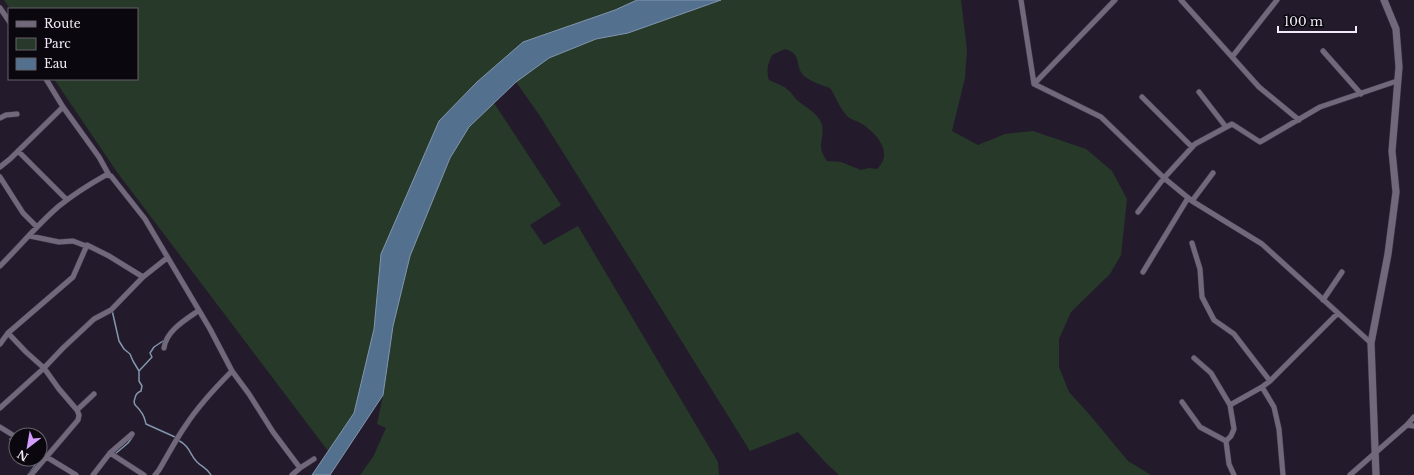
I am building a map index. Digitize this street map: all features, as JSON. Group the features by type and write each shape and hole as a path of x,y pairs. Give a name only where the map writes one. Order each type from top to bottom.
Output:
{"main road":[{"path":"1376,475 1371,343 1388,254 1396,192 1392,151 1399,67 1396,29 1384,0"}],"street":[{"path":"1021,0 1034,84"},
{"path":"1034,84 1115,0"},
{"path":"1181,0 1258,87 1298,120"},
{"path":"1232,57 1278,0"},
{"path":"0,8 8,20"},
{"path":"1323,50 1361,94"},
{"path":"47,80 63,107 99,157 109,175 145,219 210,329 232,371 249,394 273,432 300,468"},
{"path":"1138,212 1164,178 1195,144 1226,127 1232,124 1260,142 1320,107 1397,81"},
{"path":"1034,84 1101,116 1164,178 1190,199 1262,244 1371,343"},
{"path":"1200,92 1226,127"},
{"path":"1142,97 1192,147"},
{"path":"0,167 63,107"},
{"path":"0,118 6,115 17,114"},
{"path":"18,151 67,200"},
{"path":"1143,272 1190,199 1212,173"},
{"path":"0,266 37,227 67,200 106,175 109,175"},
{"path":"0,177 23,213 37,227"},
{"path":"30,236 59,242 73,241 86,246 89,245 143,277"},
{"path":"1192,243 1200,269 1202,297 1214,320 1234,334 1270,381"},
{"path":"0,344 8,333 73,276 86,246"},
{"path":"0,408 44,368 94,319 110,310 143,277 167,258"},
{"path":"1323,300 1342,272"},
{"path":"164,348 165,342 168,338 181,324 198,310"},
{"path":"1230,405 1270,381 1338,313"},
{"path":"8,333 44,368 77,410 79,415 78,420 48,454"},
{"path":"1194,358 1211,373 1230,405 1234,429 1231,436 1226,441"},
{"path":"155,475 195,412 213,390 232,371"},
{"path":"1262,387 1274,407 1279,429 1283,475"},
{"path":"77,410 94,394"},
{"path":"1182,402 1200,427 1226,441"},
{"path":"1350,475 1407,425 1414,416"},
{"path":"1407,425 1414,426"},
{"path":"93,475 110,454 132,434"},
{"path":"1226,441 1229,464 1234,475"},
{"path":"110,454 144,475"},
{"path":"48,459 76,475"},
{"path":"292,475 314,459"},
{"path":"31,475 37,467"}],"green space":[{"path":"4,0 637,0 615,10 523,42 381,254 374,329 354,413 328,451 117,172 55,80 138,80 138,8 9,8"},
{"path":"721,0 961,0 967,50 965,78 952,131 978,145 1005,134 1033,131 1086,149 1112,171 1127,199 1121,255 1110,274 1071,312 1059,339 1059,367 1069,392 1128,461 1151,475 839,475 798,432 750,451 540,116 516,82 549,58 596,39 628,33","holes":["785,49 791,51 796,57 799,68 804,76 813,82 830,88 845,114 868,128 878,138 884,150 884,157 882,163 877,169 869,168 861,170 841,162 827,161 823,155 821,146 823,130 818,117 796,99 786,88 769,80 768,67 772,55"]},
{"path":"494,103 561,205 530,225 544,245 578,226 718,462 719,475 360,475 373,457 386,428 377,424 383,395 393,326 410,256 450,158 469,127"}],"water":[{"path":"637,0 721,0 628,33 596,39 549,58 516,82 469,127 450,158 410,256 393,326 383,395 330,475 312,475 354,413 374,329 381,254 439,121 477,82 523,42 615,10"}],"waterway":[{"path":"112,310 119,341 124,349 130,354 139,371 139,381 142,386 141,391 136,396 134,403 143,415 146,424 175,437"},
{"path":"139,371 152,357 150,353 154,347 163,341"},
{"path":"115,454 128,443 133,436"},
{"path":"178,440 188,448 194,459 211,475"},
{"path":"28,475 34,467"}]}
